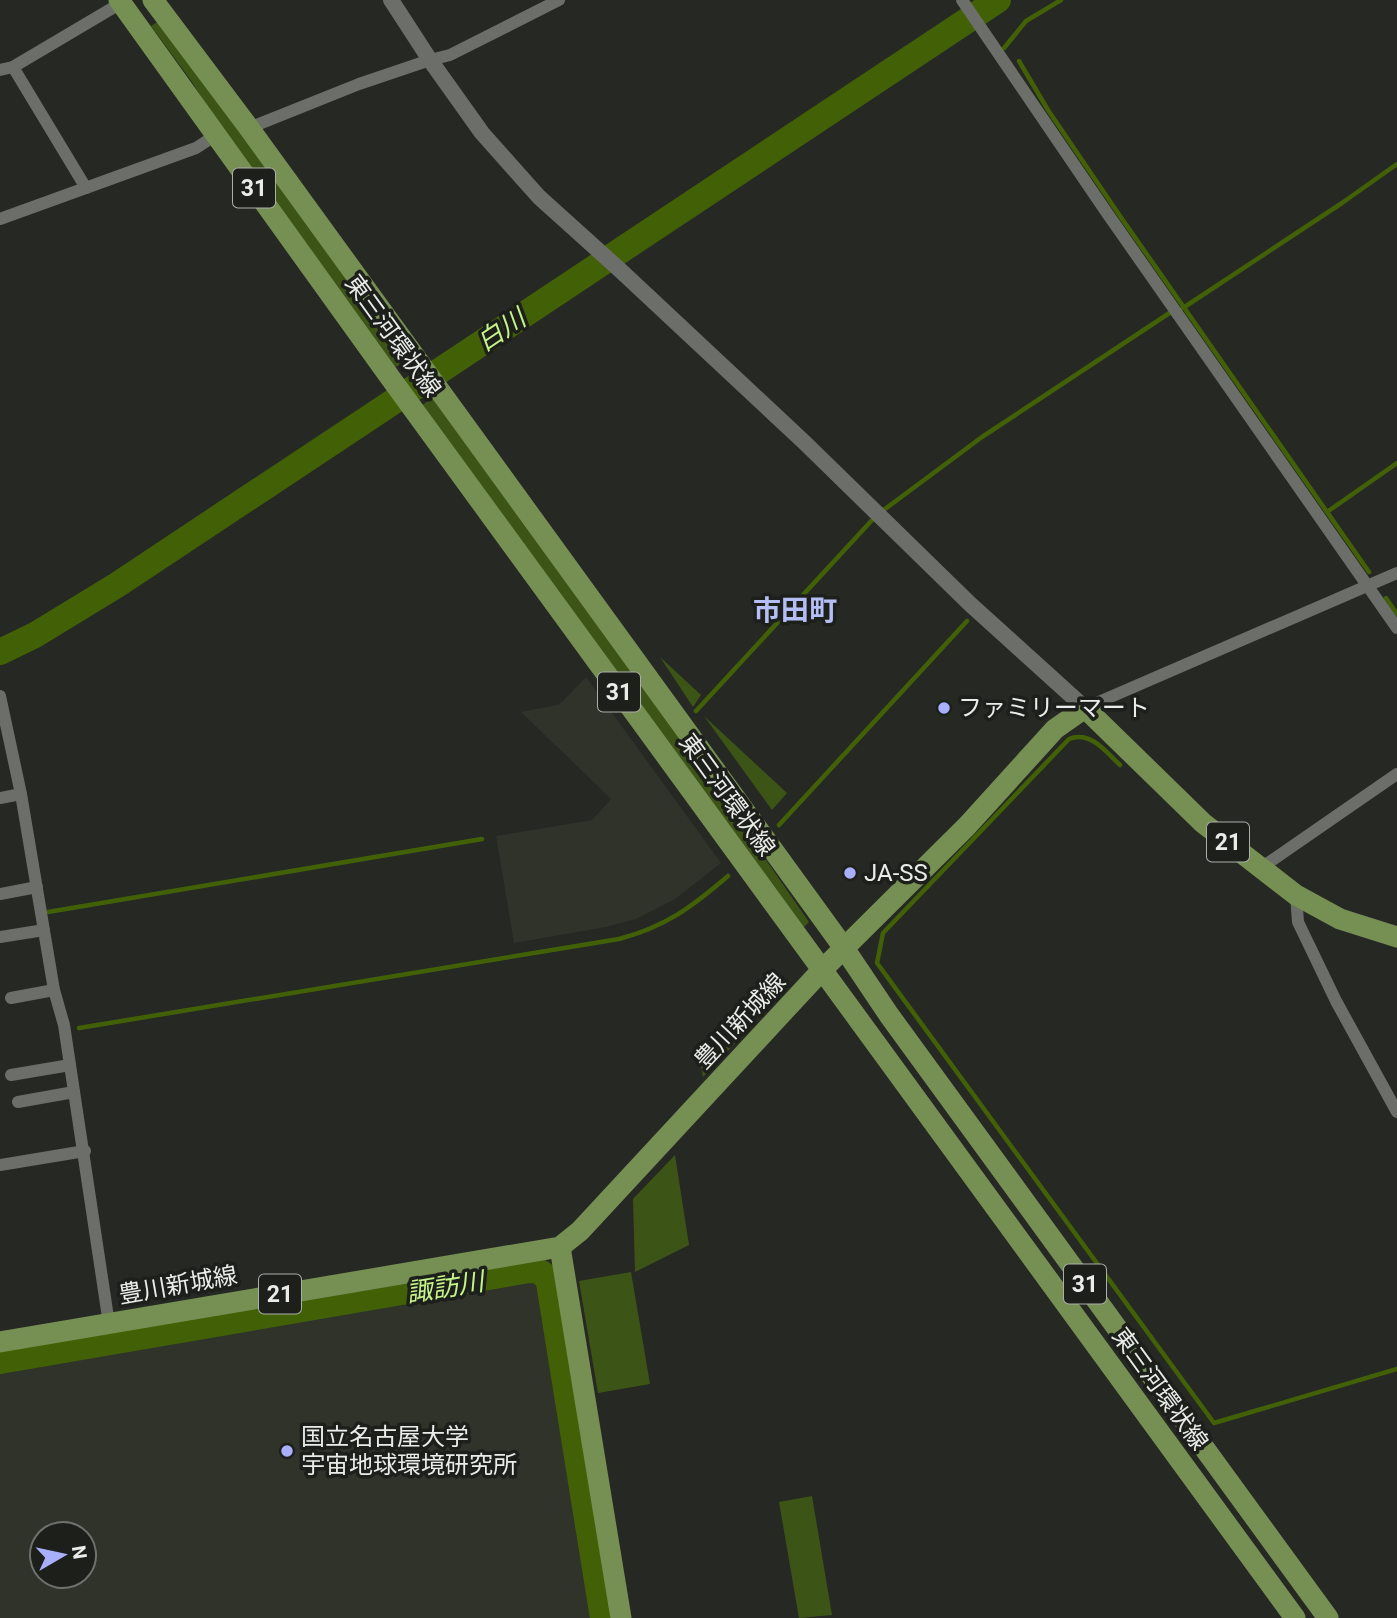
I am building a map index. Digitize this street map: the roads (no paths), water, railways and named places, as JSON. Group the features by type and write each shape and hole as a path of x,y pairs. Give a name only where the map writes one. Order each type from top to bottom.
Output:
{"main road":[{"name":"東三河環状線","path":"153,0 250,128 844,948 909,1043 1328,1618"},
{"name":"東三河環状線","path":"122,1 389,376 1295,1618"},
{"name":"21","path":"1085,708 1203,823 1296,895 1340,919 1397,937"},
{"name":"豊川新城線","path":"0,1342 560,1247 580,1231 822,970 967,826 1055,729 1085,708"},
{"path":"560,1247 621,1618"}],"street":[{"path":"391,0 429,60 490,143 539,197 804,442 970,604 1085,708 1397,573"},
{"path":"250,128 359,85 450,55 559,0"},
{"path":"86,188 4,67 122,1"},
{"path":"964,2 1107,213 1397,628"},
{"path":"0,219 196,148 216,135"},
{"path":"0,696 21,794 54,990 64,1025 109,1324"},
{"path":"1261,868 1397,774"},
{"path":"0,798 21,794"},
{"path":"0,894 37,887"},
{"path":"1296,895 1298,922 1336,1001 1397,1112"},
{"path":"0,937 44,930"},
{"path":"11,998 54,990"},
{"path":"11,1075 70,1065"},
{"path":"18,1102 74,1092"},
{"path":"0,1165 85,1151"}],"waterway":[{"name":"白川","path":"0,652 35,635 117,585 998,0"},
{"path":"1004,48 1026,21 1061,0"},
{"path":"1019,61 1048,110 1120,216 1369,572"},
{"path":"1183,308 1397,164"},
{"path":"881,512 982,437 1171,312"},
{"path":"1327,512 1397,463"},
{"path":"696,711 874,518"},
{"path":"1386,598 1397,614"},
{"path":"779,825 967,621"},
{"path":"1120,765 1091,740 1084,737 1069,739 883,933 877,963 1214,1423 1397,1369"},
{"path":"48,912 482,839"},
{"path":"79,1028 619,939 677,915 728,876"},
{"name":"諏訪川","path":"0,1361 529,1270 539,1271 549,1283 603,1618"}],"place":[{"name":"ファミリーマート","path":"944,708"},
{"name":"JA-SS","path":"850,873"},
{"name":"国立名古屋大学 宇宙地球環境研究所","path":"287,1451"}],"district":[{"name":"市田町","path":"795,610"}]}
